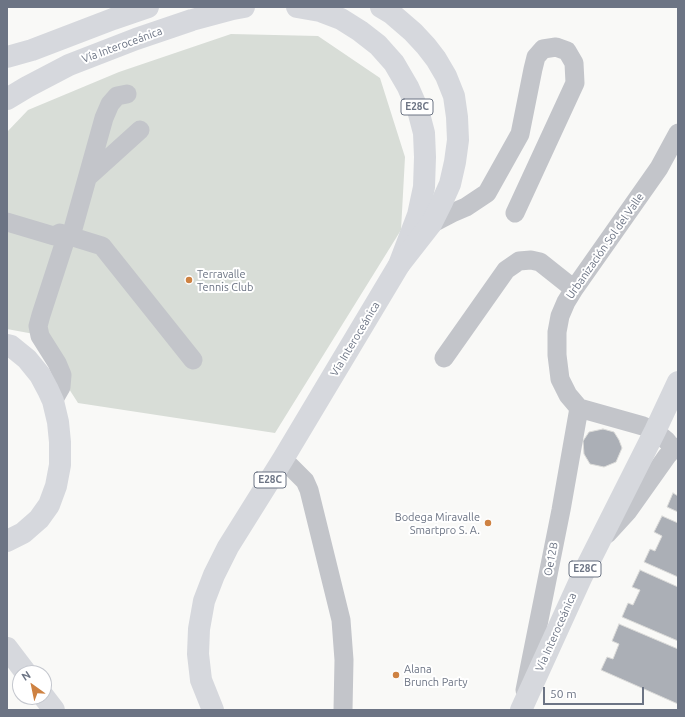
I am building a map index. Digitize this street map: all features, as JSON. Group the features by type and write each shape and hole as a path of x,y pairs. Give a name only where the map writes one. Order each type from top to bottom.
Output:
{"main road":[{"path":"7,57 32,50 113,18 148,7"},
{"name":"Vía Interoceánica","path":"7,99 26,87 69,65 192,20 244,7"},
{"name":"Vía Interoceánica","path":"213,710 201,680 198,654 199,629 204,601 214,575 228,547 283,459 399,265 418,215 424,187 424,132 418,110 408,87 394,64 378,45 341,19 320,11 297,7"},
{"path":"381,7 391,13 413,32 436,59 446,76 454,96 457,117 458,133 455,162 450,184 431,224 399,265"},
{"path":"7,345 11,346 27,358 40,375 53,401 58,422 60,442 60,465 56,486 49,505 39,520 23,533 7,541"},
{"name":"Vía Interoceánica","path":"521,710 596,545 655,431 678,382"},
{"path":"7,648 20,665"}],"street":[{"path":"431,224 466,207 487,193 520,134 536,56 543,49 556,47 567,51 574,63 575,82 515,213"},
{"path":"53,401 61,387 62,375 57,363 40,336 38,326 66,235 88,177 104,118 110,104 117,96 127,94"},
{"path":"88,177 140,130"},
{"name":"Urbanización Sol del Valle","path":"579,408 568,396 560,379 557,355 557,332 560,316 574,289 659,168 678,133"},
{"path":"7,209 56,227 66,235 102,246 193,360"},
{"path":"7,222 54,236 66,235"},
{"path":"444,358 506,270 519,261 531,260 540,262 574,289"},
{"path":"579,408 643,426 655,431 677,448 666,456 628,511 596,545"},
{"name":"Oe12B","path":"521,710 561,510 579,408"},
{"path":"283,459 305,481 309,490 341,620 344,660 342,710"}],"shaded area":[{"name":"Terravalle Tennis Club","path":"231,34 318,36 380,78 405,157 401,230 275,433 78,403 34,334 7,329 7,132 28,110 119,72"}],"building":[{"path":"603,429 614,432 622,448 616,462 604,467 590,464 584,454 583,441 589,432"},
{"path":"673,493 678,496 678,512 667,507"},
{"path":"662,516 678,523 678,577 644,562 650,549 655,551 662,536 654,532"},
{"path":"640,570 678,587 678,641 622,617 628,603 633,605 640,590 632,587"},
{"path":"619,624 678,649 678,704 601,670 607,657 613,659 619,644 612,641"}],"place":[{"name":"Terravalle Tennis Club","path":"189,280"},
{"name":"Bodega Miravalle Smartpro S. A.","path":"488,523"},
{"name":"Alana Brunch Party","path":"396,675"}]}
